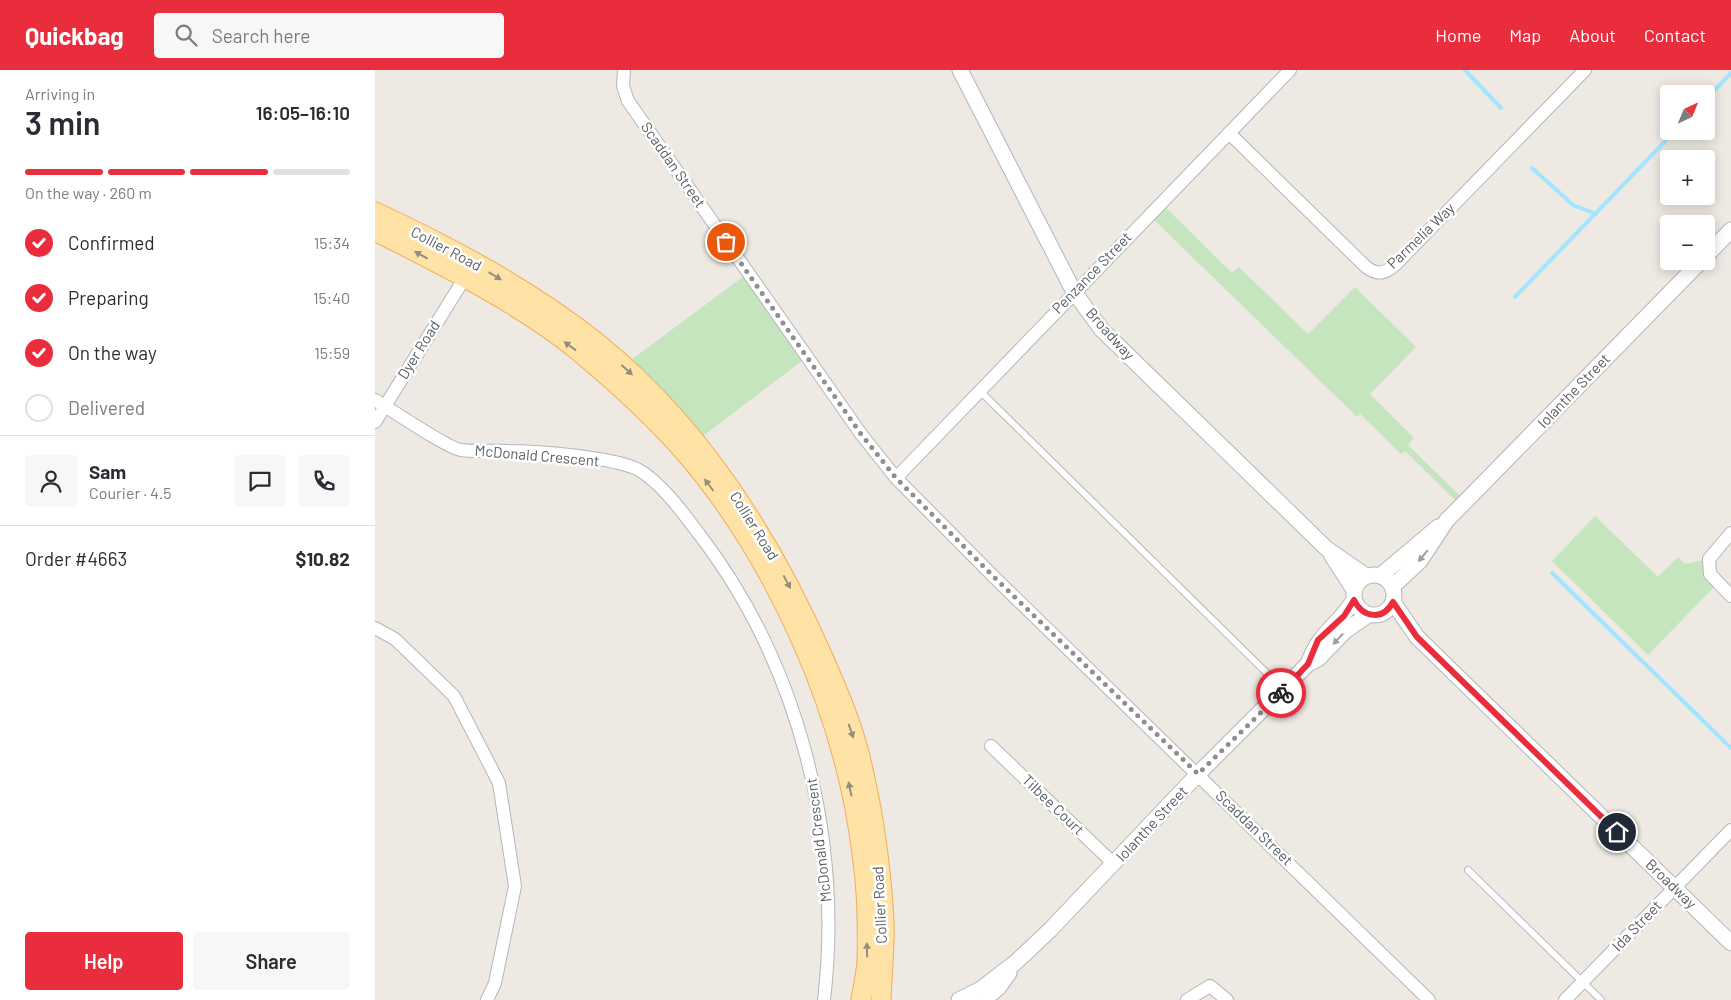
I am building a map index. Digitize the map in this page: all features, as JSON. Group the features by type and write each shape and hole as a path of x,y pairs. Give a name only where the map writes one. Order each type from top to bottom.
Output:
{"main road":[{"name":"Collier Road","path":"375,212 515,287 595,342 643,385 691,437 743,507 773,554 807,619 832,677 862,764 877,843 884,921 882,1000"},
{"name":"Collier Road","path":"375,230 532,318 576,349 644,409 681,449 721,501 752,546 807,656 839,742 862,853 867,962 861,999"}],"street":[{"name":"Scaddan Street","path":"625,70 623,86 628,101 856,426 896,478 995,578 1429,1000"},
{"name":"Broadway","path":"960,70 1074,292 1102,330 1327,549 1373,576"},
{"name":"Penzance Street","path":"896,478 1290,70"},
{"name":"Parmelia Way","path":"1229,133 1365,266 1373,273 1381,273 1397,264 1585,70"},
{"path":"1715,247 1731,230"},
{"name":"Iolanthe Street","path":"1373,576 1447,520 1692,270"},
{"name":"Dyer Road","path":"375,422 380,403 464,279"},
{"name":"McDonald Crescent","path":"380,403 458,450 512,451 595,459 637,470 672,498 718,559 759,631 789,700 815,786 826,875 829,961 825,1000"},
{"name":"Iolanthe Street","path":"1393,595 1425,554 1447,520"},
{"path":"1731,534 1709,559 1710,574 1731,596"},
{"name":"Broadway","path":"1327,549 1354,595"},
{"path":"1373,576 1385,578 1393,595 1375,614 1362,611 1354,595 1357,584 1373,576"},
{"name":"Iolanthe Street","path":"959,1000 981,989 1016,962 1114,864 1198,774 1284,690 1308,664 1318,640 1344,616 1354,595"},
{"name":"Broadway","path":"1393,595 1417,637"},
{"name":"Broadway","path":"1375,614 1417,637 1731,943"},
{"name":"Iolanthe Street","path":"1308,664 1318,659 1345,631 1375,614"},
{"path":"375,628 395,639 454,696 499,782 515,886 495,983 487,1000"},
{"name":"Tilbee Court","path":"991,746 1114,864"},
{"name":"Ida Street","path":"1565,1000 1731,830"},
{"name":"Iolanthe Street","path":"984,1000 999,987 1016,962"},
{"path":"1187,1000 1210,986 1227,1000"},
{"path":"861,999 882,1000"}],"lane":[{"path":"981,392 1284,690"},
{"path":"1468,870 1601,1000"}],"green space":[{"path":"1161,203 1232,273 1239,267 1308,334 1355,287 1416,347 1370,394 1414,438 1408,445 1465,501 1461,506 1405,451 1401,454 1360,414 1357,417 1149,215"},
{"path":"748,273 807,357 695,442 623,366"},
{"path":"1595,516 1658,577 1678,557 1685,564 1709,559 1718,583 1648,655 1552,561"}],"waterway":[{"path":"1465,70 1501,108"},
{"path":"1715,90 1731,73"},
{"path":"1515,297 1666,140"},
{"path":"1532,168 1573,205 1596,214"},
{"path":"1552,573 1731,748"}],"way so far":[{"path":"726,242 861,434 896,478 995,578 1198,774 1281,693"}],"route":[{"path":"1281,693 1308,664 1318,640 1344,616 1354,600 1362,611 1372,616 1386,611 1393,602 1417,637 1617,832"}]}
